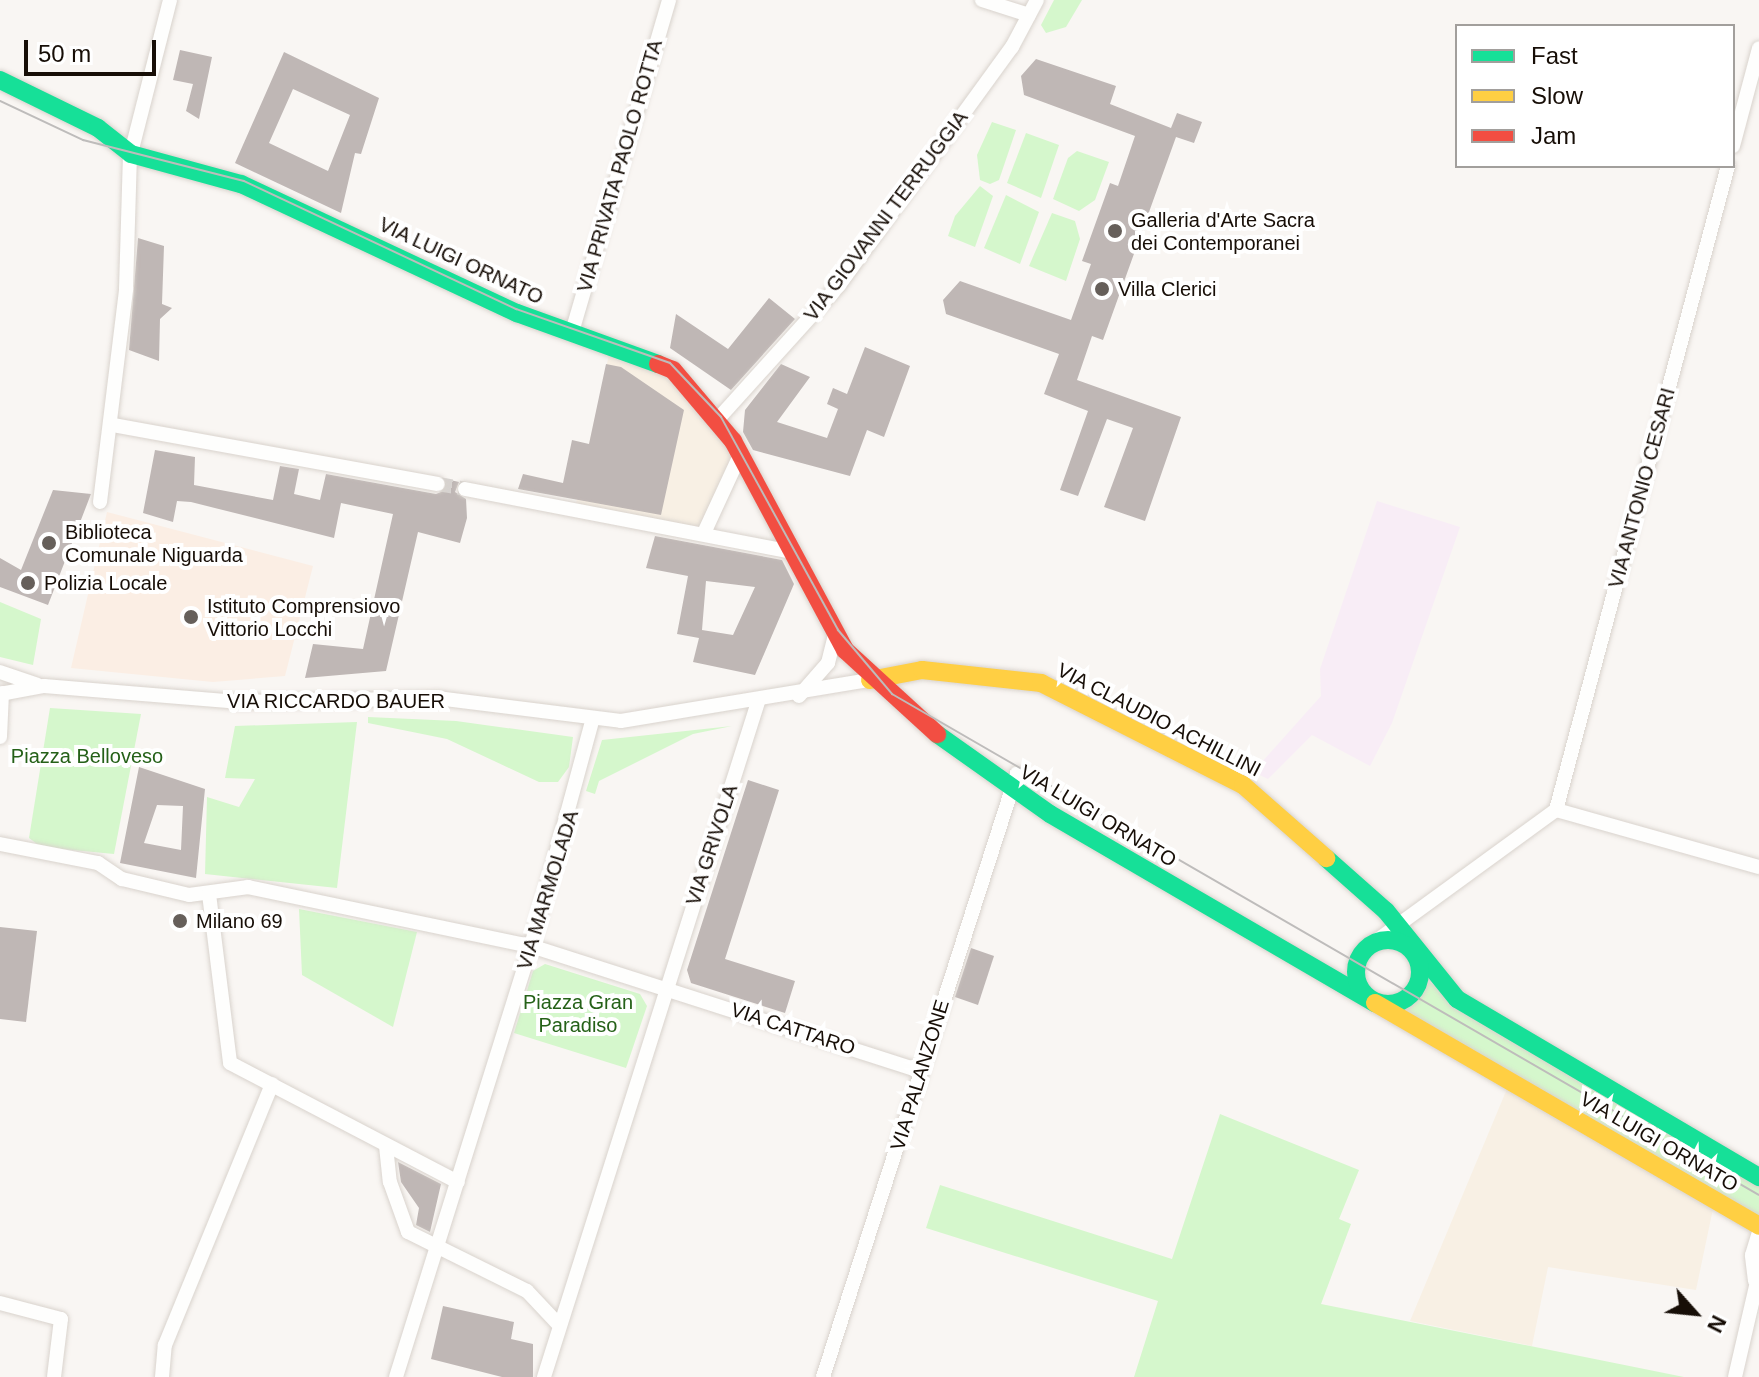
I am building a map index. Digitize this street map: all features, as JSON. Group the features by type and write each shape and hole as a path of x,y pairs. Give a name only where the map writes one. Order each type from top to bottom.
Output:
{"main road":[{"path":"0,80 98,128 131,154"},
{"name":"VIA LUIGI ORNATO","path":"131,154 241,184 506,309 662,363 718,419 741,453 833,629 870,680 899,704 1014,781 1371,1000 1759,1229"},
{"name":"VIA CLAUDIO ACHILLINI","path":"870,680 904,671 965,671 1028,679 1079,698 1255,793 1395,925 1413,952"},
{"name":"VIA LUIGI ORNATO","path":"1372,944 1392,940 1413,952 1477,1013 1759,1177"},
{"path":"1372,944 1355,972 1371,1000 1394,1004 1414,991 1420,972 1413,952"}],"street":[{"path":"100,502 113,425 131,154 170,0"},
{"name":"VIA PRIVATA PAOLO ROTTA","path":"572,332 669,0"},
{"path":"982,0 1029,15"},
{"name":"VIA GIOVANNI TERRUGGIA","path":"718,419 839,285 1020,32 1037,0"},
{"path":"1735,138 1759,48"},
{"name":"VIA ANTONIO CESARI","path":"1556,810 1727,168"},
{"path":"113,425 438,484"},
{"path":"704,533 741,453"},
{"path":"465,489 793,552"},
{"path":"799,696 828,663 833,629"},
{"path":"0,672 37,686"},
{"name":"VIA RICCARDO BAUER","path":"37,686 237,702 437,698 621,721 799,696 870,680"},
{"path":"0,737 1,694 37,686"},
{"name":"VIA GRIVOLA","path":"665,988 758,702"},
{"name":"VIA MARMOLADA","path":"396,1377 531,946 593,718"},
{"name":"VIA PALANZONE","path":"823,1377 1014,781"},
{"path":"1372,944 1556,810 1759,867"},
{"path":"0,844 98,863 127,881 209,894 248,887 531,946 665,988 557,1323 544,1377"},
{"path":"209,894 225,1055 272,1084 458,1182"},
{"name":"VIA CATTARO","path":"665,988 921,1071"},
{"path":"162,1377 165,1345 272,1084"},
{"path":"386,1146 400,1222 527,1291 557,1323"},
{"path":"1735,1377 1757,1277 1752,1255 1759,1229"},
{"path":"0,1303 61,1319 54,1377"}],"shaded area":[{"path":"610,350 671,376 735,458 702,530 575,508"},
{"path":"1377,501 1460,527 1392,723 1370,766 1312,735 1268,779 1253,772 1321,696 1320,669"},
{"name":"Istituto Comprensiovo Vittorio Locchi","path":"107,512 313,566 285,676 213,682 71,668"},
{"path":"1509,1084 1714,1204 1696,1290 1548,1267 1532,1346 1410,1321"}],"green space":[{"path":"1054,0 1082,0 1066,27 1046,33 1041,25"},
{"path":"992,122 1016,130 999,180 990,184 980,180 977,155"},
{"path":"1026,133 1059,145 1041,198 1007,183"},
{"path":"1077,151 1109,162 1095,200 1079,211 1053,199 1068,158"},
{"path":"980,186 993,196 975,247 948,236 955,216"},
{"path":"1006,195 1039,212 1020,264 984,248"},
{"path":"1052,213 1075,221 1080,239 1066,281 1029,266"},
{"path":"0,602 41,619 33,665 0,657"},
{"name":"Piazza Belloveso","path":"50,708 141,714 114,854 41,847 29,838"},
{"path":"368,717 456,721 573,737 569,767 558,782 539,782 447,739 368,723"},
{"path":"357,722 337,888 205,874 207,797 239,807 255,779 225,778 235,726"},
{"path":"732,726 693,734 599,781 595,794 586,791 602,740"},
{"path":"299,909 417,932 393,1027 302,975"},
{"name":"Piazza Gran Paradiso","path":"545,964 640,994 647,1006 626,1068 514,1033 533,971"},
{"path":"1429,982 1759,1184 1759,1217 1406,1011"},
{"path":"1220,1114 1359,1170 1339,1219 1351,1224 1321,1304 1684,1377 1134,1377 1158,1301 926,1228 940,1185 1172,1259"}],"building":[{"path":"180,50 212,57 199,119 186,111 193,84 173,80"},
{"path":"284,52 379,98 361,154 355,153 341,213 235,163","holes":["293,89 350,115 328,171 269,143"]},
{"name":"Villa Clerici","path":"1036,59 1116,86 1110,104 1171,128 1177,113 1202,122 1194,143 1176,137 1103,340 1092,336 1077,380 1181,417 1145,521 1104,507 1133,428 1107,419 1078,496 1060,490 1088,411 1044,394 1059,354 946,314 943,300 960,281 1071,320 1091,264 1082,261 1110,183 1118,186 1135,136 1024,95 1021,76"},
{"path":"138,238 164,246 162,304 172,308 160,319 159,361 129,350"},
{"path":"769,298 795,319 731,390 670,348 676,314 728,349"},
{"path":"865,347 910,366 884,437 867,430 850,476 753,450 743,432 745,410 781,364 810,377 777,422 827,438 838,409 827,404 833,388 847,394"},
{"path":"606,364 621,367 684,410 661,515 518,489 523,474 563,483 572,440 589,444"},
{"path":"155,450 195,457 194,485 273,500 280,466 299,469 294,494 320,500 326,474 436,494 446,490 446,479 459,482 455,492 466,499 467,518 460,543 418,532 386,671 305,678 313,644 363,649 393,514 341,503 334,538 191,502 177,501 173,522 143,513"},
{"path":"53,490 91,494 48,605 0,587 0,558 21,570"},
{"path":"655,536 782,560 794,584 755,675 693,662 699,638 677,634 688,576 646,568","holes":["706,581 755,587 733,635 702,630"]},
{"path":"139,767 205,789 196,878 120,863","holes":["157,805 183,806 181,850 144,843"]},
{"path":"748,780 779,790 725,959 795,981 785,1013 691,983 687,970"},
{"path":"0,927 37,931 26,1022 0,1019"},
{"path":"971,948 994,956 978,1005 955,997"},
{"path":"398,1162 441,1184 430,1232 416,1225 419,1208 401,1182"},
{"path":"443,1306 514,1322 511,1339 533,1344 533,1377 502,1377 431,1359"}],"tunnel":[{"path":"438,484 465,489"}],"tram line":[{"path":"0,101 83,140 244,181 516,309 670,363 721,417 838,630 892,694 1759,1195"}],"traffic: fast":[{"path":"0,80 98,128 131,154 241,184 517,313 658,364"},
{"path":"937,734 1050,814 1375,1003"},
{"path":"1326,858 1386,911 1457,999 1759,1177"},
{"path":"1382,940 1394,940 1411,949 1418,960 1420,972 1418,984 1411,995 1394,1004 1382,1004 1370,999 1361,990 1356,978 1356,966 1361,954 1370,945 1382,940"}],"traffic: slow":[{"path":"870,680 922,670 1041,683 1243,785 1326,858"},
{"path":"1375,1003 1759,1226"}],"traffic: jam":[{"path":"658,364 673,370 733,441 845,650 937,734"}],"place":[{"name":"Galleria d'Arte Sacra dei Contemporanei","path":"1115,231"},
{"name":"Villa Clerici","path":"1102,289"},
{"name":"Biblioteca Comunale Niguarda","path":"49,543"},
{"name":"Polizia Locale","path":"28,583"},
{"name":"Istituto Comprensiovo Vittorio Locchi","path":"191,617"},
{"name":"Milano 69","path":"180,921"}]}
